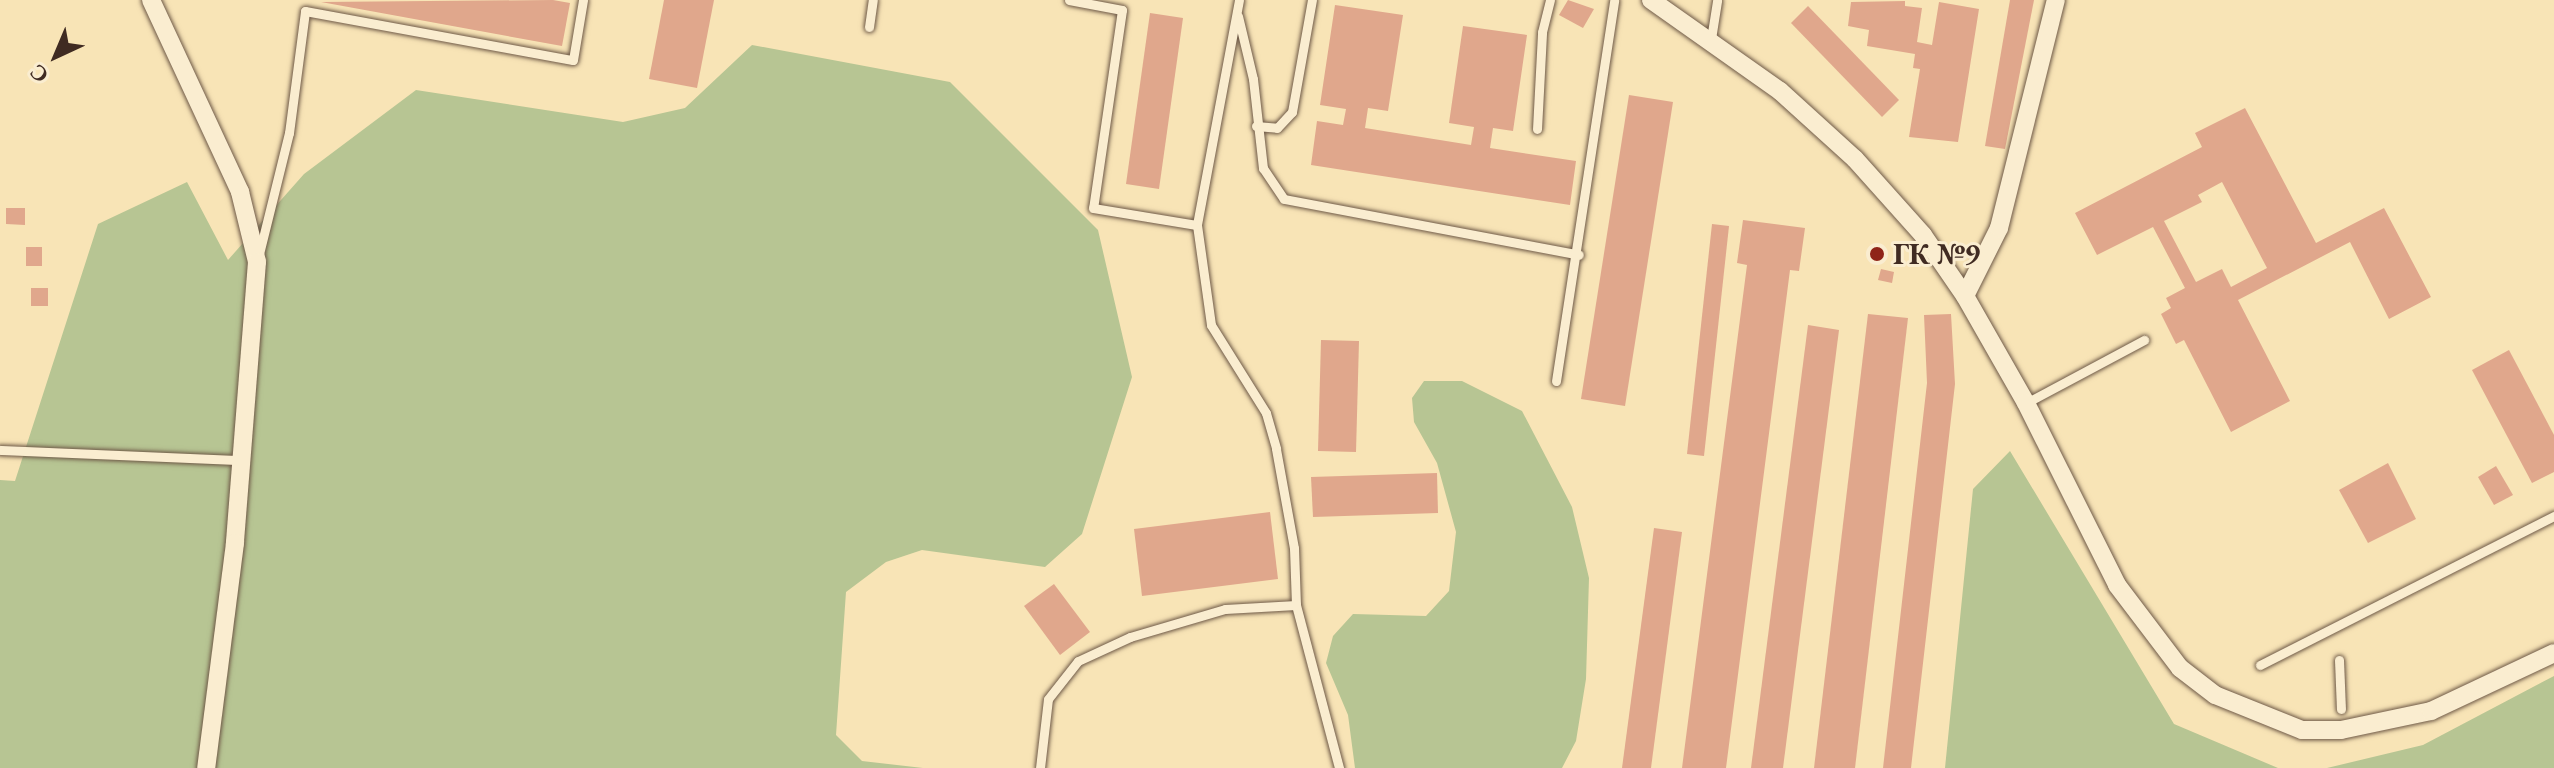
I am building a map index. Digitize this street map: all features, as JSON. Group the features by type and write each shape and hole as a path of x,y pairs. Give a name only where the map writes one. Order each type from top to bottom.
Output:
{"street":[{"path":"151,0 240,192 257,262 238,460 235,543 206,768"},
{"path":"1651,0 1711,39 1780,91 1855,159 1923,235 1965,296 2026,403 2117,585 2180,668 2215,695 2302,730 2372,726 2431,711 2554,653"},
{"path":"1965,296 1999,228 2056,0"}],"lane":[{"path":"257,262 289,133 307,0"},
{"path":"305,11 573,60 583,0"},
{"path":"869,27 873,0"},
{"path":"1069,0 1122,10 1093,208 1197,225"},
{"path":"1239,0 1197,225 1211,325 1266,413 1276,449 1294,548 1296,605 1339,768"},
{"path":"1256,126 1277,128 1292,112 1312,0"},
{"path":"1537,129 1542,32 1550,0"},
{"path":"1556,381 1579,255 1614,0"},
{"path":"1711,39 1717,0"},
{"path":"1237,13 1253,79 1263,168 1284,199 1579,255"},
{"path":"2026,403 2144,340"},
{"path":"0,450 238,460"},
{"path":"2260,665 2554,516"},
{"path":"1040,768 1048,699 1078,661 1130,637 1225,609 1296,605"},
{"path":"2339,660 2341,709"}],"green space":[{"path":"752,45 950,82 1098,230 1132,377 1082,534 1045,567 922,550 886,562 846,592 836,735 862,761 923,768 0,768 0,480 15,481 98,224 187,182 228,260 304,174 416,90 623,122 685,108"},
{"path":"1424,381 1462,381 1522,411 1572,507 1589,578 1586,679 1576,741 1562,768 1355,768 1348,715 1326,663 1333,636 1353,614 1426,616 1449,591 1456,532 1437,463 1414,422 1412,398"},
{"path":"2010,451 2174,724 2278,768 1945,768 1973,489"},
{"path":"2554,676 2554,768 2327,768 2423,745"}],"building":[{"path":"553,0 570,3 562,46 321,2"},
{"path":"664,0 714,0 697,88 649,79"},
{"path":"1568,0 1594,9 1583,28 1559,15"},
{"path":"2010,0 2034,0 2005,149 1985,146"},
{"path":"1905,1 1905,6 1922,8 1917,42 1932,45 1939,2 1979,9 1958,142 1909,137 1920,69 1913,68 1915,54 1867,46 1869,30 1848,26 1851,2"},
{"path":"1335,5 1403,15 1388,111 1368,108 1365,128 1471,145 1474,127 1449,123 1463,26 1527,35 1513,131 1493,128 1490,148 1576,161 1570,205 1311,165 1317,121 1343,125 1346,109 1320,105"},
{"path":"1808,6 1899,100 1882,117 1791,23"},
{"path":"1150,13 1183,18 1159,189 1126,184"},
{"path":"1629,95 1673,102 1625,406 1581,399"},
{"path":"2245,108 2316,243 2384,208 2431,297 2389,319 2350,242 2238,300 2290,401 2231,432 2184,340 2176,344 2161,314 2171,308 2166,298 2185,288 2153,227 2097,255 2075,213 2202,147 2195,133","holes":["2222,182 2267,268 2231,287 2222,269 2196,282 2164,221 2202,202 2198,195"]},
{"path":"6,208 25,208 25,225 6,224"},
{"path":"1743,220 1805,228 1799,271 1790,270 1726,768 1682,768 1747,265 1737,263"},
{"path":"1712,224 1729,226 1704,456 1687,454"},
{"path":"26,247 42,247 42,266 26,266"},
{"path":"1881,269 1894,272 1892,283 1878,280"},
{"path":"31,288 48,288 48,306 31,306"},
{"path":"1868,314 1908,318 1855,768 1814,768"},
{"path":"1951,314 1955,384 1911,768 1883,768 1927,383 1924,315"},
{"path":"1808,325 1839,330 1783,768 1751,768"},
{"path":"1321,340 1359,341 1356,452 1318,451"},
{"path":"2509,350 2554,435 2554,472 2532,483 2472,370"},
{"path":"2388,463 2416,519 2368,543 2339,490"},
{"path":"2496,466 2513,495 2494,505 2478,477"},
{"path":"1437,473 1438,513 1313,517 1311,477"},
{"path":"1270,512 1278,579 1142,596 1134,529"},
{"path":"1654,528 1682,532 1651,768 1622,768"},
{"path":"1054,584 1090,632 1060,655 1024,606"}],"place":[{"name":"ГК №9","path":"1877,254"}]}
